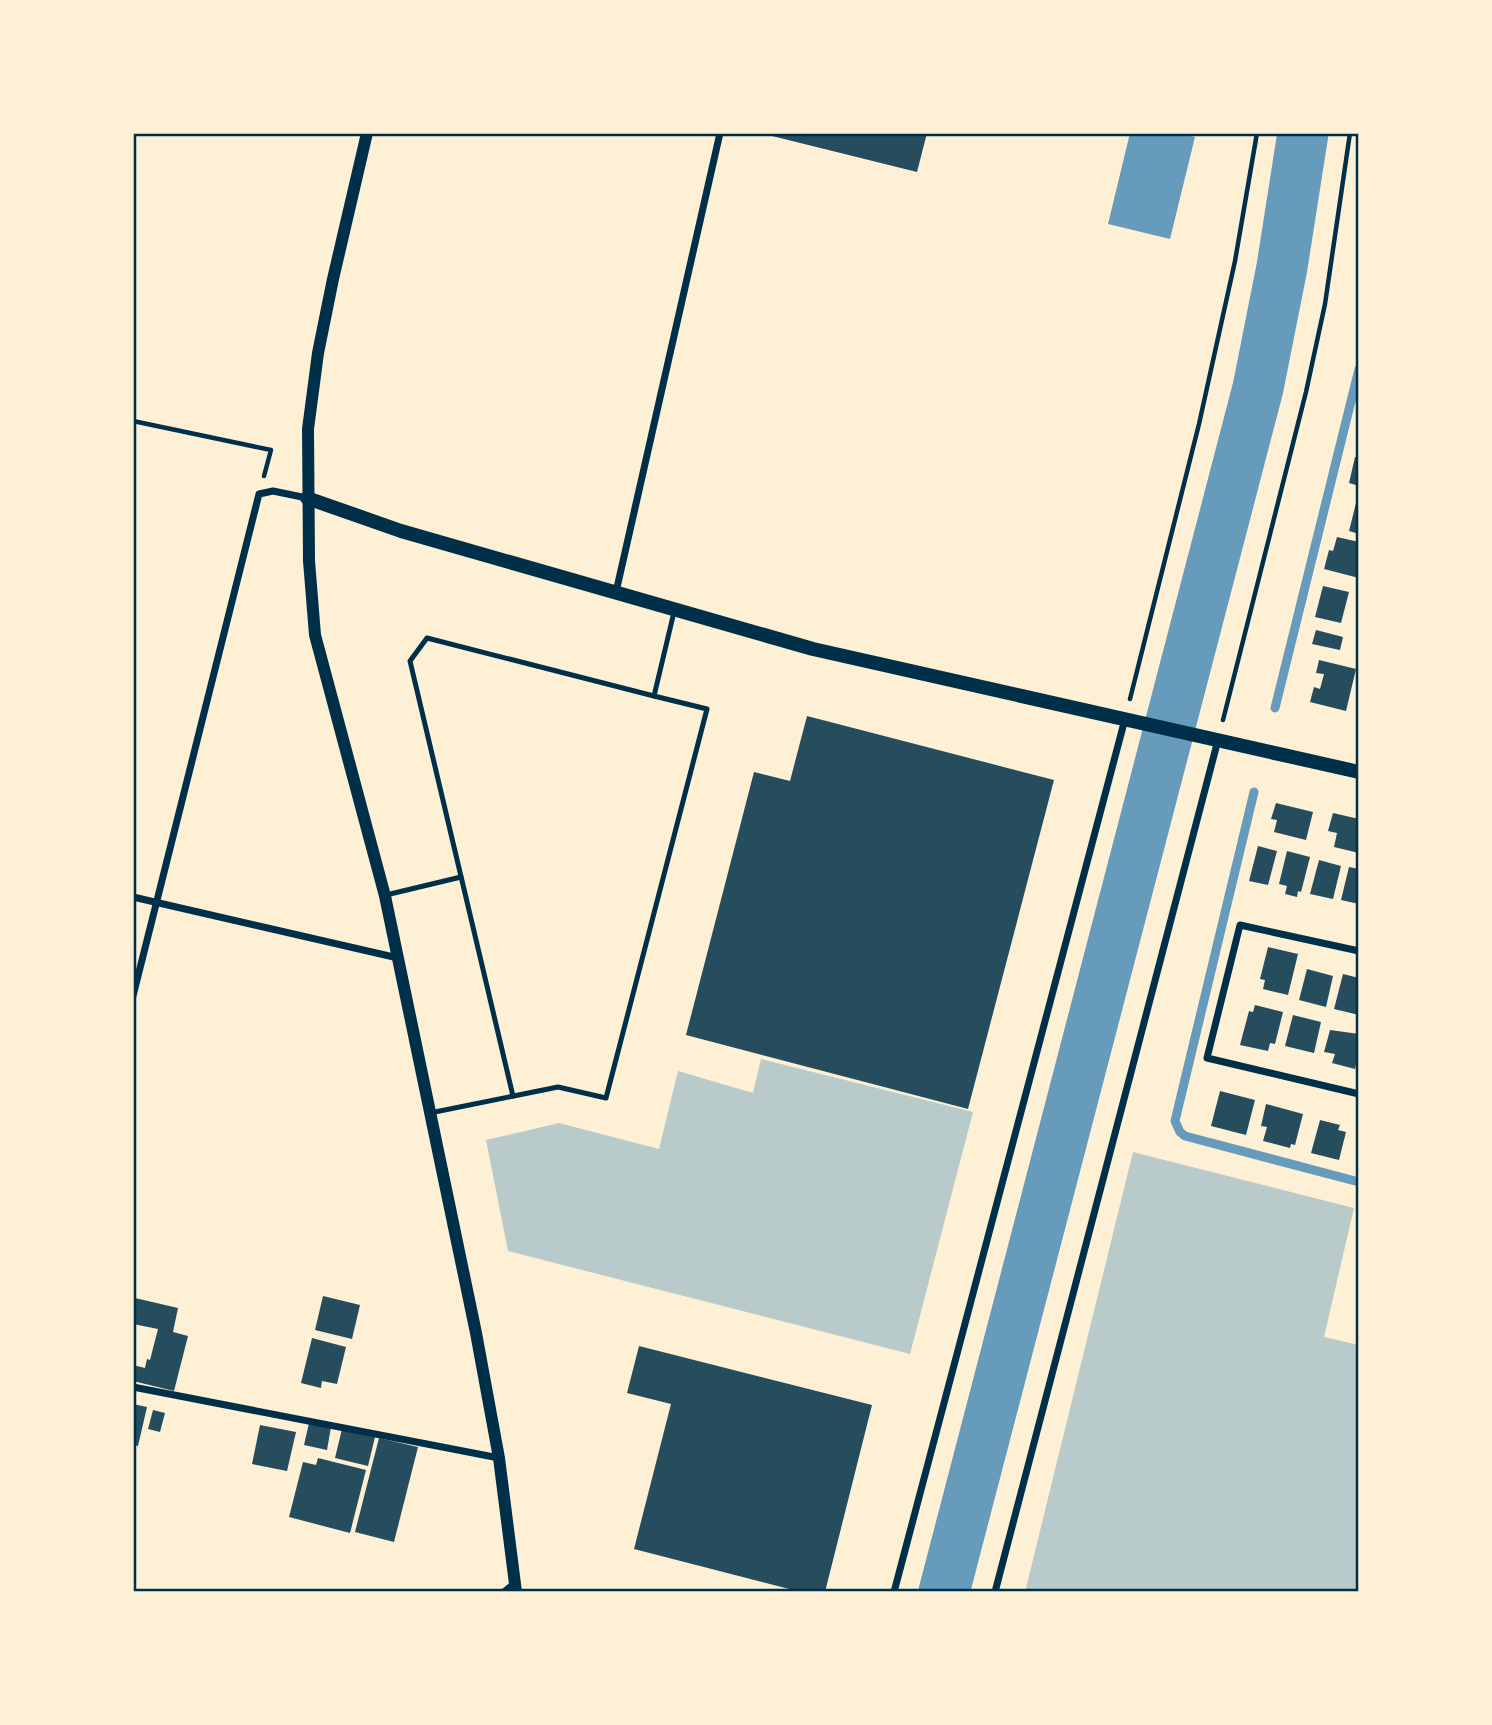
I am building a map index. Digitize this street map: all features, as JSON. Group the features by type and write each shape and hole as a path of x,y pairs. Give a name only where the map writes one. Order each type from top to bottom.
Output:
{"main road":[{"path":"307,498 401,531 813,649 1359,772"}],"street":[{"path":"367,133 332,279 318,353 308,429 307,498 315,635 385,896 499,1458 515,1587 504,1592"},
{"path":"616,593 720,133"},
{"path":"133,996 259,494 273,491 307,498"},
{"path":"894,1592 1125,718"},
{"path":"995,1592 1218,740"},
{"path":"133,897 398,958"},
{"path":"1359,951 1240,925 1207,1058 1359,1094"},
{"path":"133,1387 499,1458"}],"lane":[{"path":"654,696 674,609"},
{"path":"430,1113 558,1087 606,1098 707,709 427,638 410,661 513,1096"},
{"path":"385,896 461,877"}],"path":[{"path":"1125,718 1205,397 1235,261 1257,133"},
{"path":"1218,740 1309,380 1325,304 1350,133"},
{"path":"133,421 271,450 259,494"}],"shaded area":[{"path":"761,1059 973,1112 910,1354 508,1251 486,1140 559,1123 659,1149 678,1071 753,1093"},
{"path":"1133,1152 1354,1208 1324,1337 1359,1345 1359,1592 1025,1592"}],"water":[{"path":"1130,133 1177,133 1195,137 1170,239 1108,224"}],"building":[{"path":"760,133 927,133 917,172"},
{"path":"1355,457 1359,458 1359,486 1349,483"},
{"path":"1359,495 1359,534 1349,531"},
{"path":"1337,537 1359,542 1359,578 1324,569 1329,550 1333,551"},
{"path":"1323,586 1349,592 1341,623 1315,617"},
{"path":"1316,630 1343,637 1340,650 1312,644"},
{"path":"1319,660 1356,669 1346,711 1310,702 1314,687 1320,689 1324,674 1316,673"},
{"path":"807,716 1054,780 968,1109 686,1035 754,772 790,781"},
{"path":"1276,803 1313,812 1306,840 1274,832 1277,820 1271,819"},
{"path":"1333,813 1359,819 1359,853 1334,847 1337,833 1328,831"},
{"path":"1258,846 1277,851 1268,885 1249,881"},
{"path":"1287,851 1310,857 1301,892 1298,891 1297,897 1285,894 1287,886 1279,884"},
{"path":"1319,860 1341,866 1333,899 1310,894"},
{"path":"1349,867 1359,869 1359,904 1341,900"},
{"path":"1268,947 1298,954 1288,995 1263,989 1265,980 1260,979"},
{"path":"1307,969 1333,976 1326,1007 1299,1000"},
{"path":"1343,974 1359,978 1359,1015 1334,1009"},
{"path":"1255,1005 1283,1012 1275,1044 1270,1043 1268,1051 1240,1045 1249,1011 1253,1012"},
{"path":"1293,1015 1321,1022 1314,1053 1285,1046"},
{"path":"1330,1030 1359,1034 1355,1069 1332,1063 1335,1054 1324,1052"},
{"path":"1220,1091 1255,1100 1246,1135 1211,1126"},
{"path":"1266,1104 1303,1114 1295,1145 1291,1144 1290,1148 1263,1141 1267,1127 1261,1126"},
{"path":"1320,1120 1340,1125 1338,1130 1346,1132 1339,1160 1311,1153"},
{"path":"323,1296 360,1305 352,1339 315,1330"},
{"path":"135,1298 178,1308 173,1332 188,1336 174,1391 133,1381 133,1365 145,1368 147,1359 150,1360 158,1329 133,1324"},
{"path":"312,1338 346,1347 337,1384 322,1381 321,1388 301,1383"},
{"path":"639,1346 872,1405 825,1592 801,1592 634,1549 671,1404 627,1393"},
{"path":"133,1404 147,1407 138,1446 133,1445"},
{"path":"153,1410 165,1413 160,1432 148,1429"},
{"path":"309,1423 331,1427 327,1450 304,1445"},
{"path":"260,1425 296,1432 287,1471 252,1464"},
{"path":"342,1429 375,1437 368,1466 335,1458"},
{"path":"379,1438 418,1447 394,1542 355,1532"},
{"path":"318,1458 366,1470 350,1533 289,1517 303,1462 316,1465"}],"waterway":[{"path":"944,1592 1258,388 1282,267 1303,133"},
{"path":"1275,708 1359,369"},
{"path":"1254,792 1175,1121 1185,1136 1359,1182"}]}
